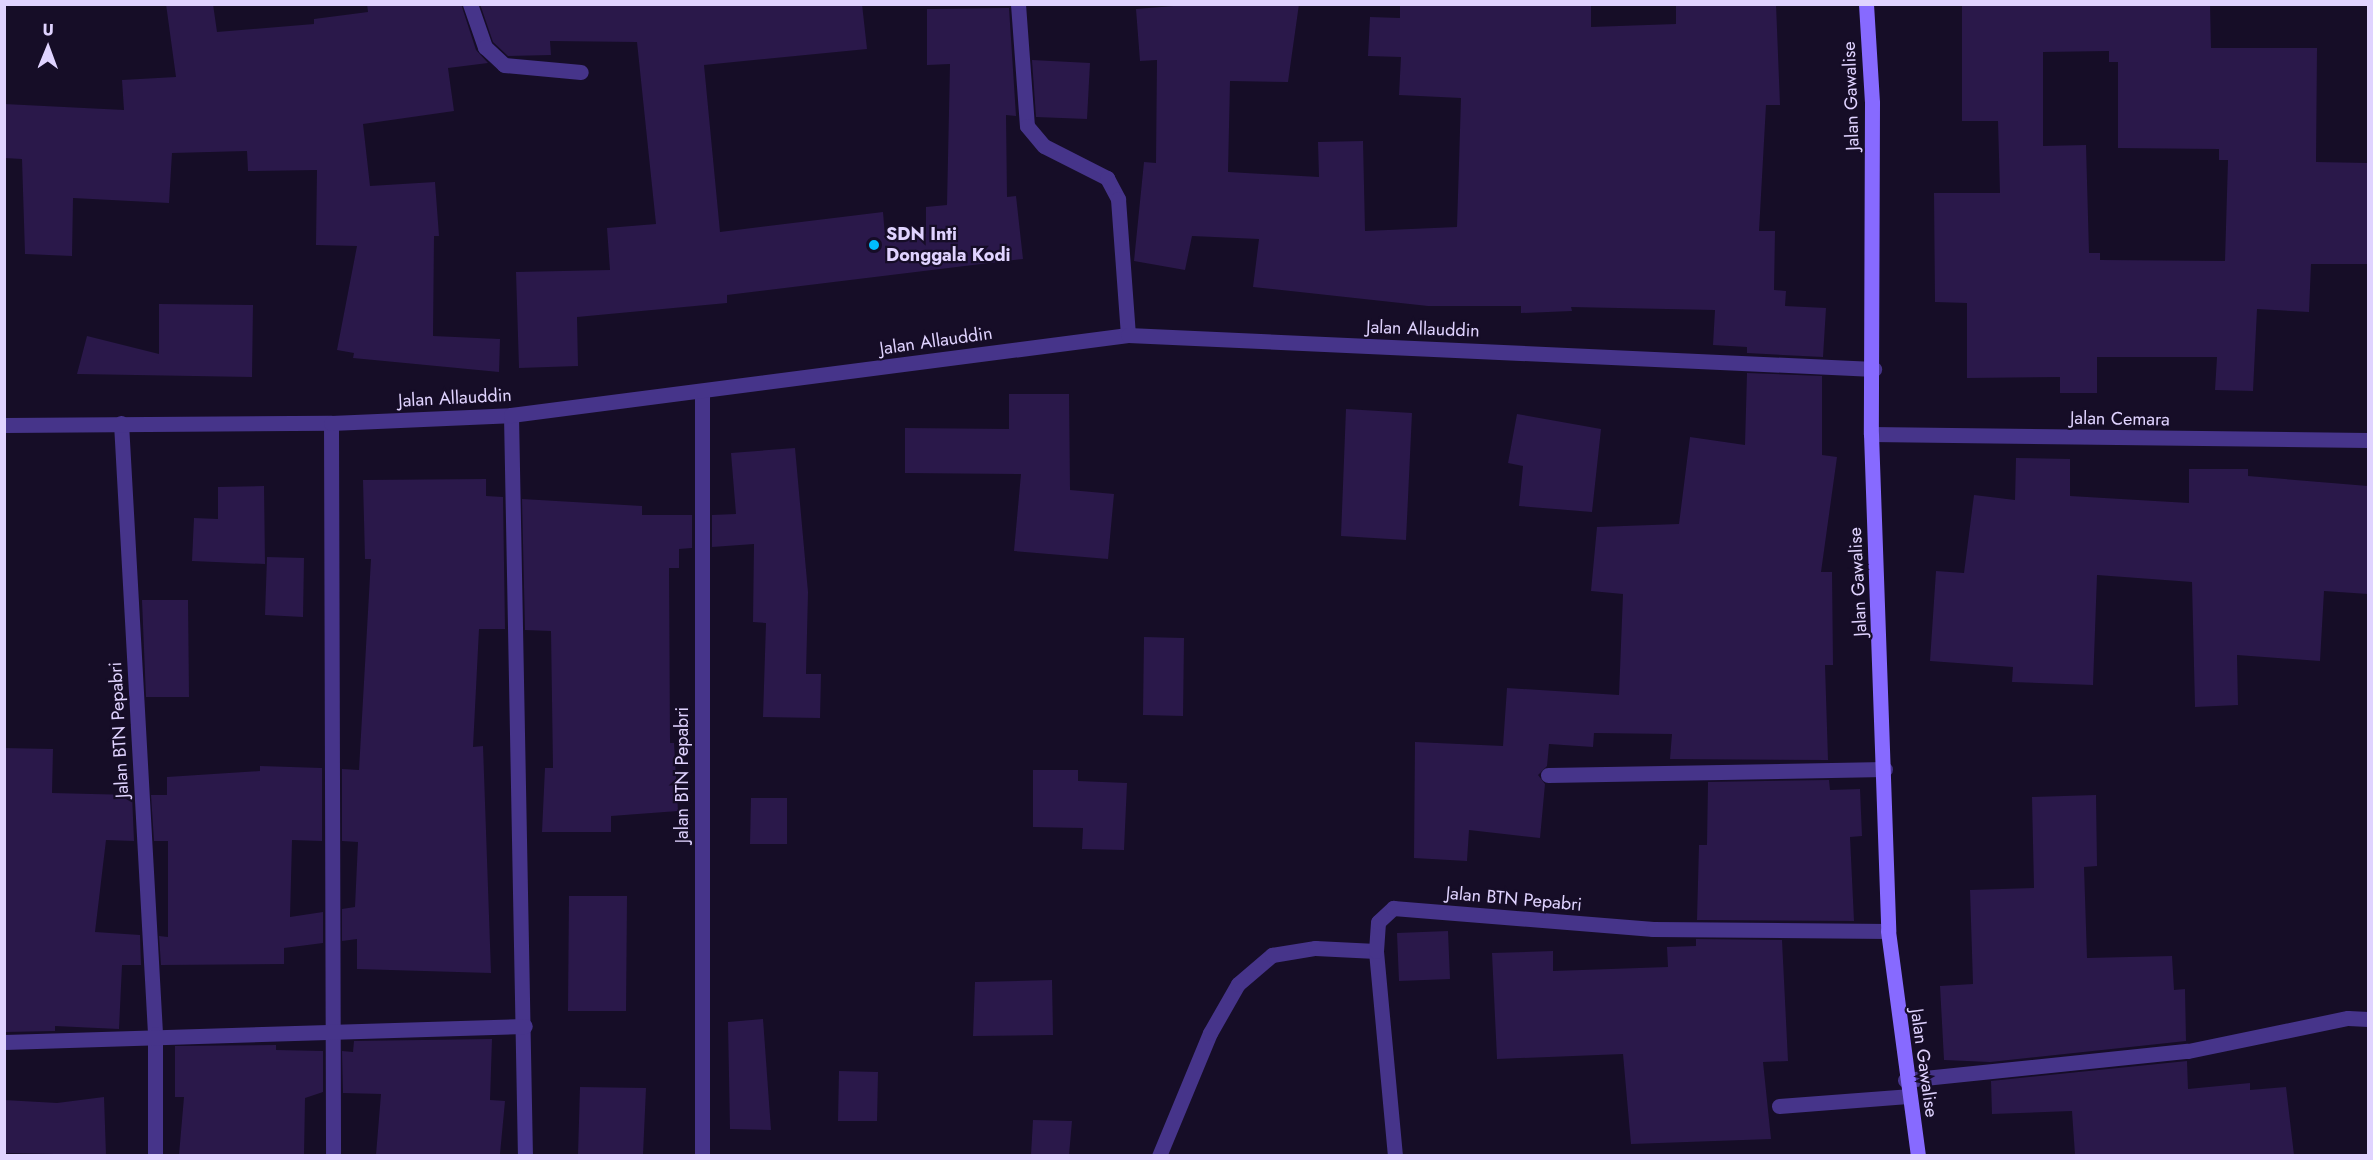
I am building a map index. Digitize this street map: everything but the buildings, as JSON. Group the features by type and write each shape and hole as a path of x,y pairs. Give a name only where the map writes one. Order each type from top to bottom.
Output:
{"street":[{"path":"470,4 485,46 504,65 581,72"},
{"path":"1018,4 1028,126 1044,146 1107,178 1118,199 1128,335"},
{"name":"Jalan Gawalise","path":"1866,4 1874,369 1871,434 1885,769 1888,931 1905,1080 1918,1155"},
{"name":"Jalan Allauddin","path":"4,425 331,423 511,415 702,394 1128,335 1874,369"},
{"name":"Jalan BTN Pepabri","path":"702,394 702,1155"},
{"path":"511,415 525,1026 525,1155"},
{"name":"Jalan BTN Pepabri","path":"121,423 155,1034 155,1155"},
{"path":"331,423 333,1155"},
{"name":"Jalan Cemara","path":"1871,434 2368,440"},
{"path":"1548,775 1885,769"},
{"name":"Jalan BTN Pepabri","path":"1395,1155 1376,951 1378,922 1393,908 1653,929 1888,931"},
{"path":"1159,1155 1210,1033 1238,984 1272,955 1315,948 1376,951"},
{"path":"1905,1080 2188,1051 2348,1018 2368,1019"},
{"path":"4,1042 155,1034 525,1026"},
{"path":"1779,1106 1908,1096"}],"place":[{"name":"SDN Inti Donggala Kodi","path":"874,245"}]}
